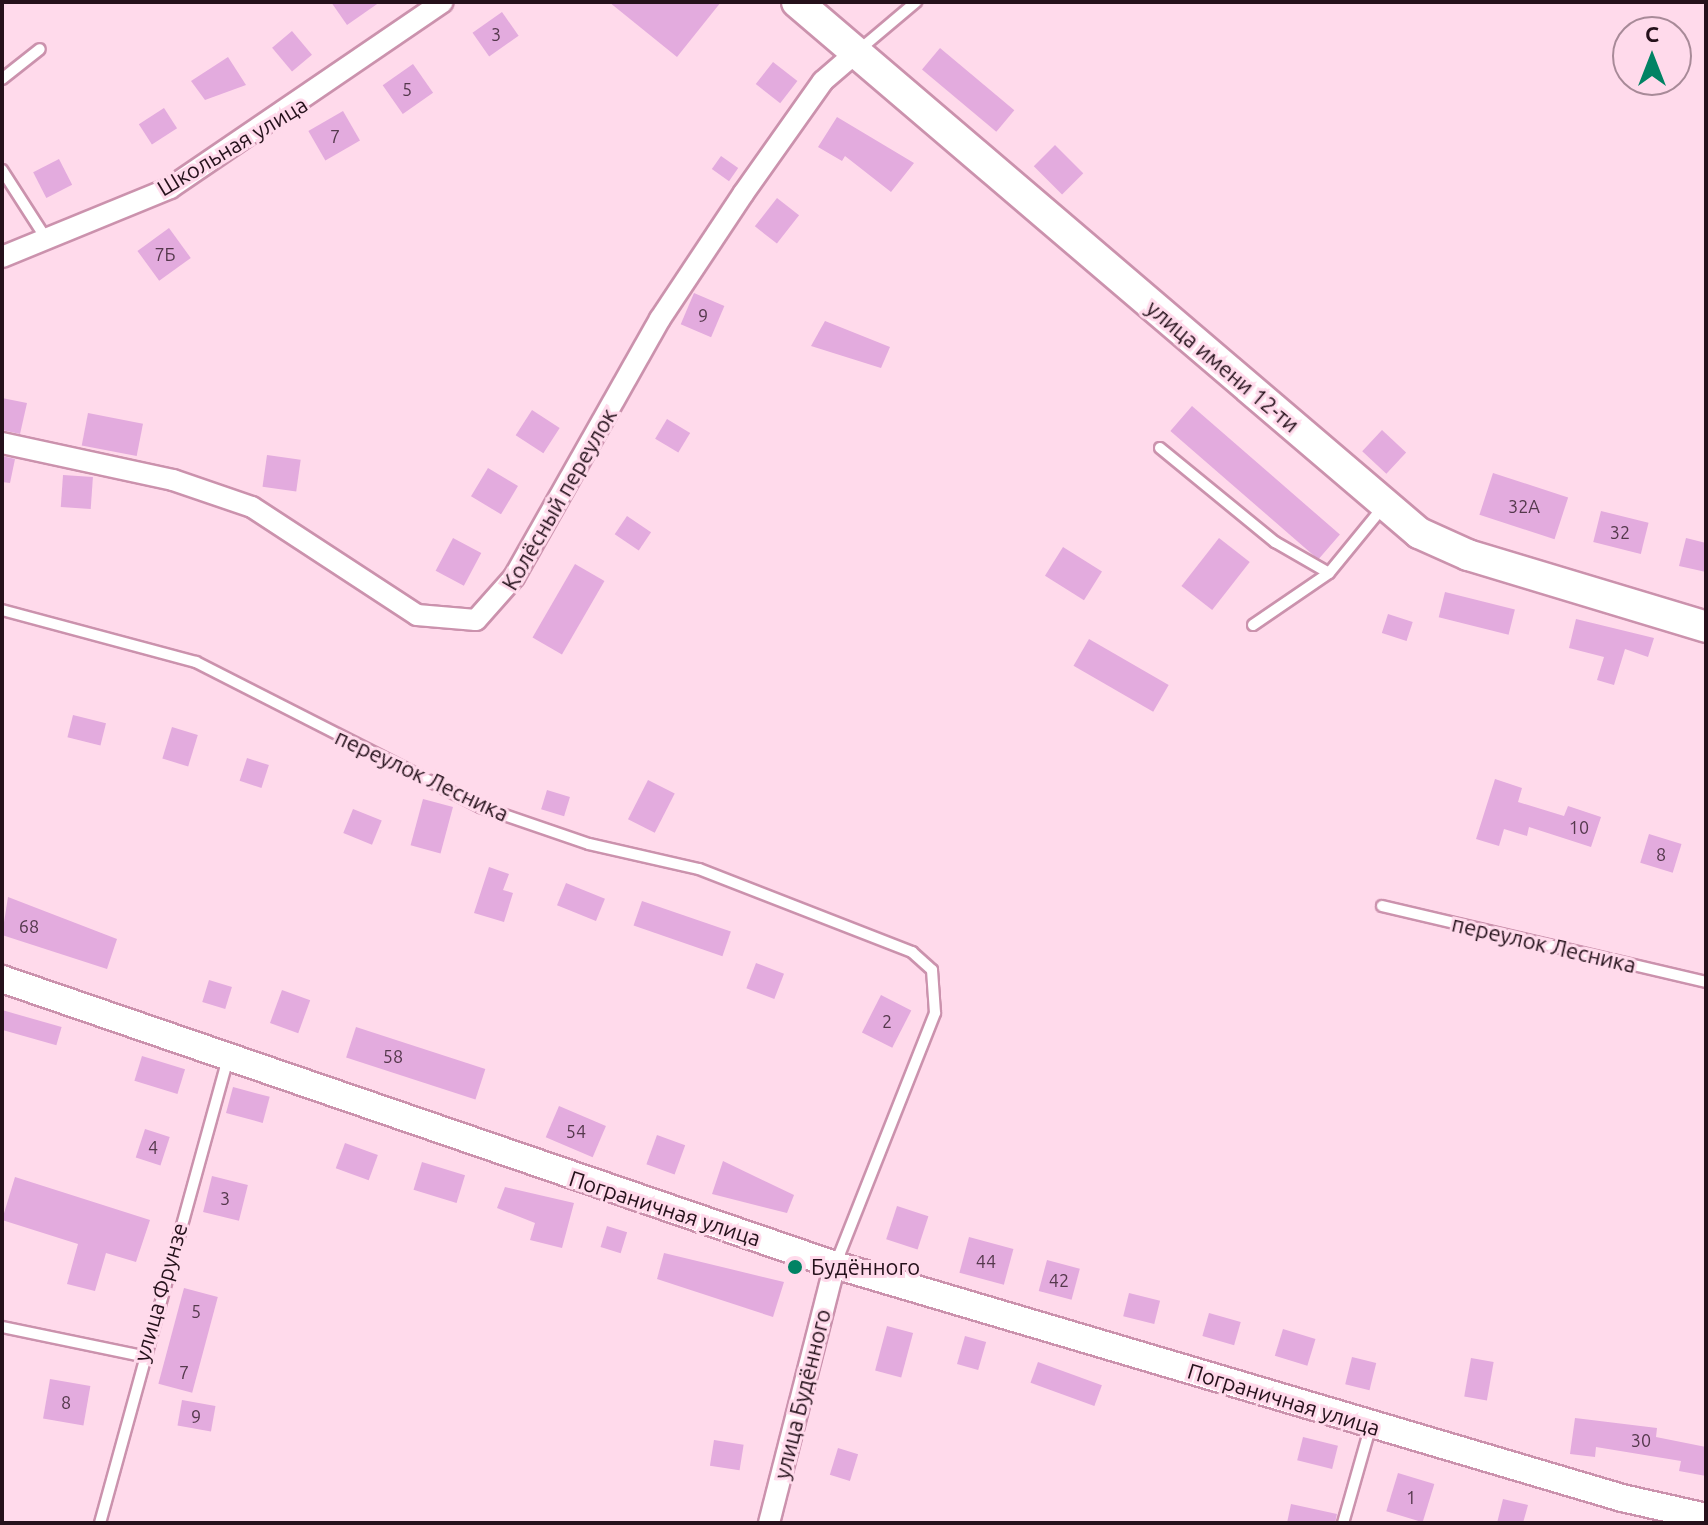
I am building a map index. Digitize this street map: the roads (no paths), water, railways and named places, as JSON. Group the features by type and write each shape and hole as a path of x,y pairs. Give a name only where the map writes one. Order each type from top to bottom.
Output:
{"main road":[{"name":"улица имени 12-ти","path":"797,2 859,50 1383,507 1468,555 1706,627"}],"street":[{"name":"Школьная улица","path":"2,257 170,188 443,2"},
{"name":"Колёсный переулок","path":"2,443 173,480 252,507 417,615 476,620 514,577 660,319 743,194 823,81 859,50"},
{"name":"Пограничная улица","path":"2,979 227,1062 835,1265 1371,1425 1706,1517"},
{"name":"улица Будённого","path":"769,1523 835,1265"}],"lane":[{"name":"Колёсный переулок","path":"859,50 916,2"},
{"path":"2,79 40,49"},
{"path":"2,170 45,237"},
{"path":"1160,448 1288,551 1329,573"},
{"path":"1253,625 1329,573 1383,507"},
{"name":"переулок Лесника","path":"2,610 196,662 481,807 729,880 884,938 932,970 935,1013 835,1265"},
{"name":"переулок Лесника","path":"1382,906 1706,982"},
{"name":"улица Фрунзе","path":"100,1523 142,1356 227,1062"},
{"path":"2,1327 142,1356"},
{"path":"1343,1523 1371,1425"}],"place":[{"name":"Будённого","path":"795,1267"}]}
